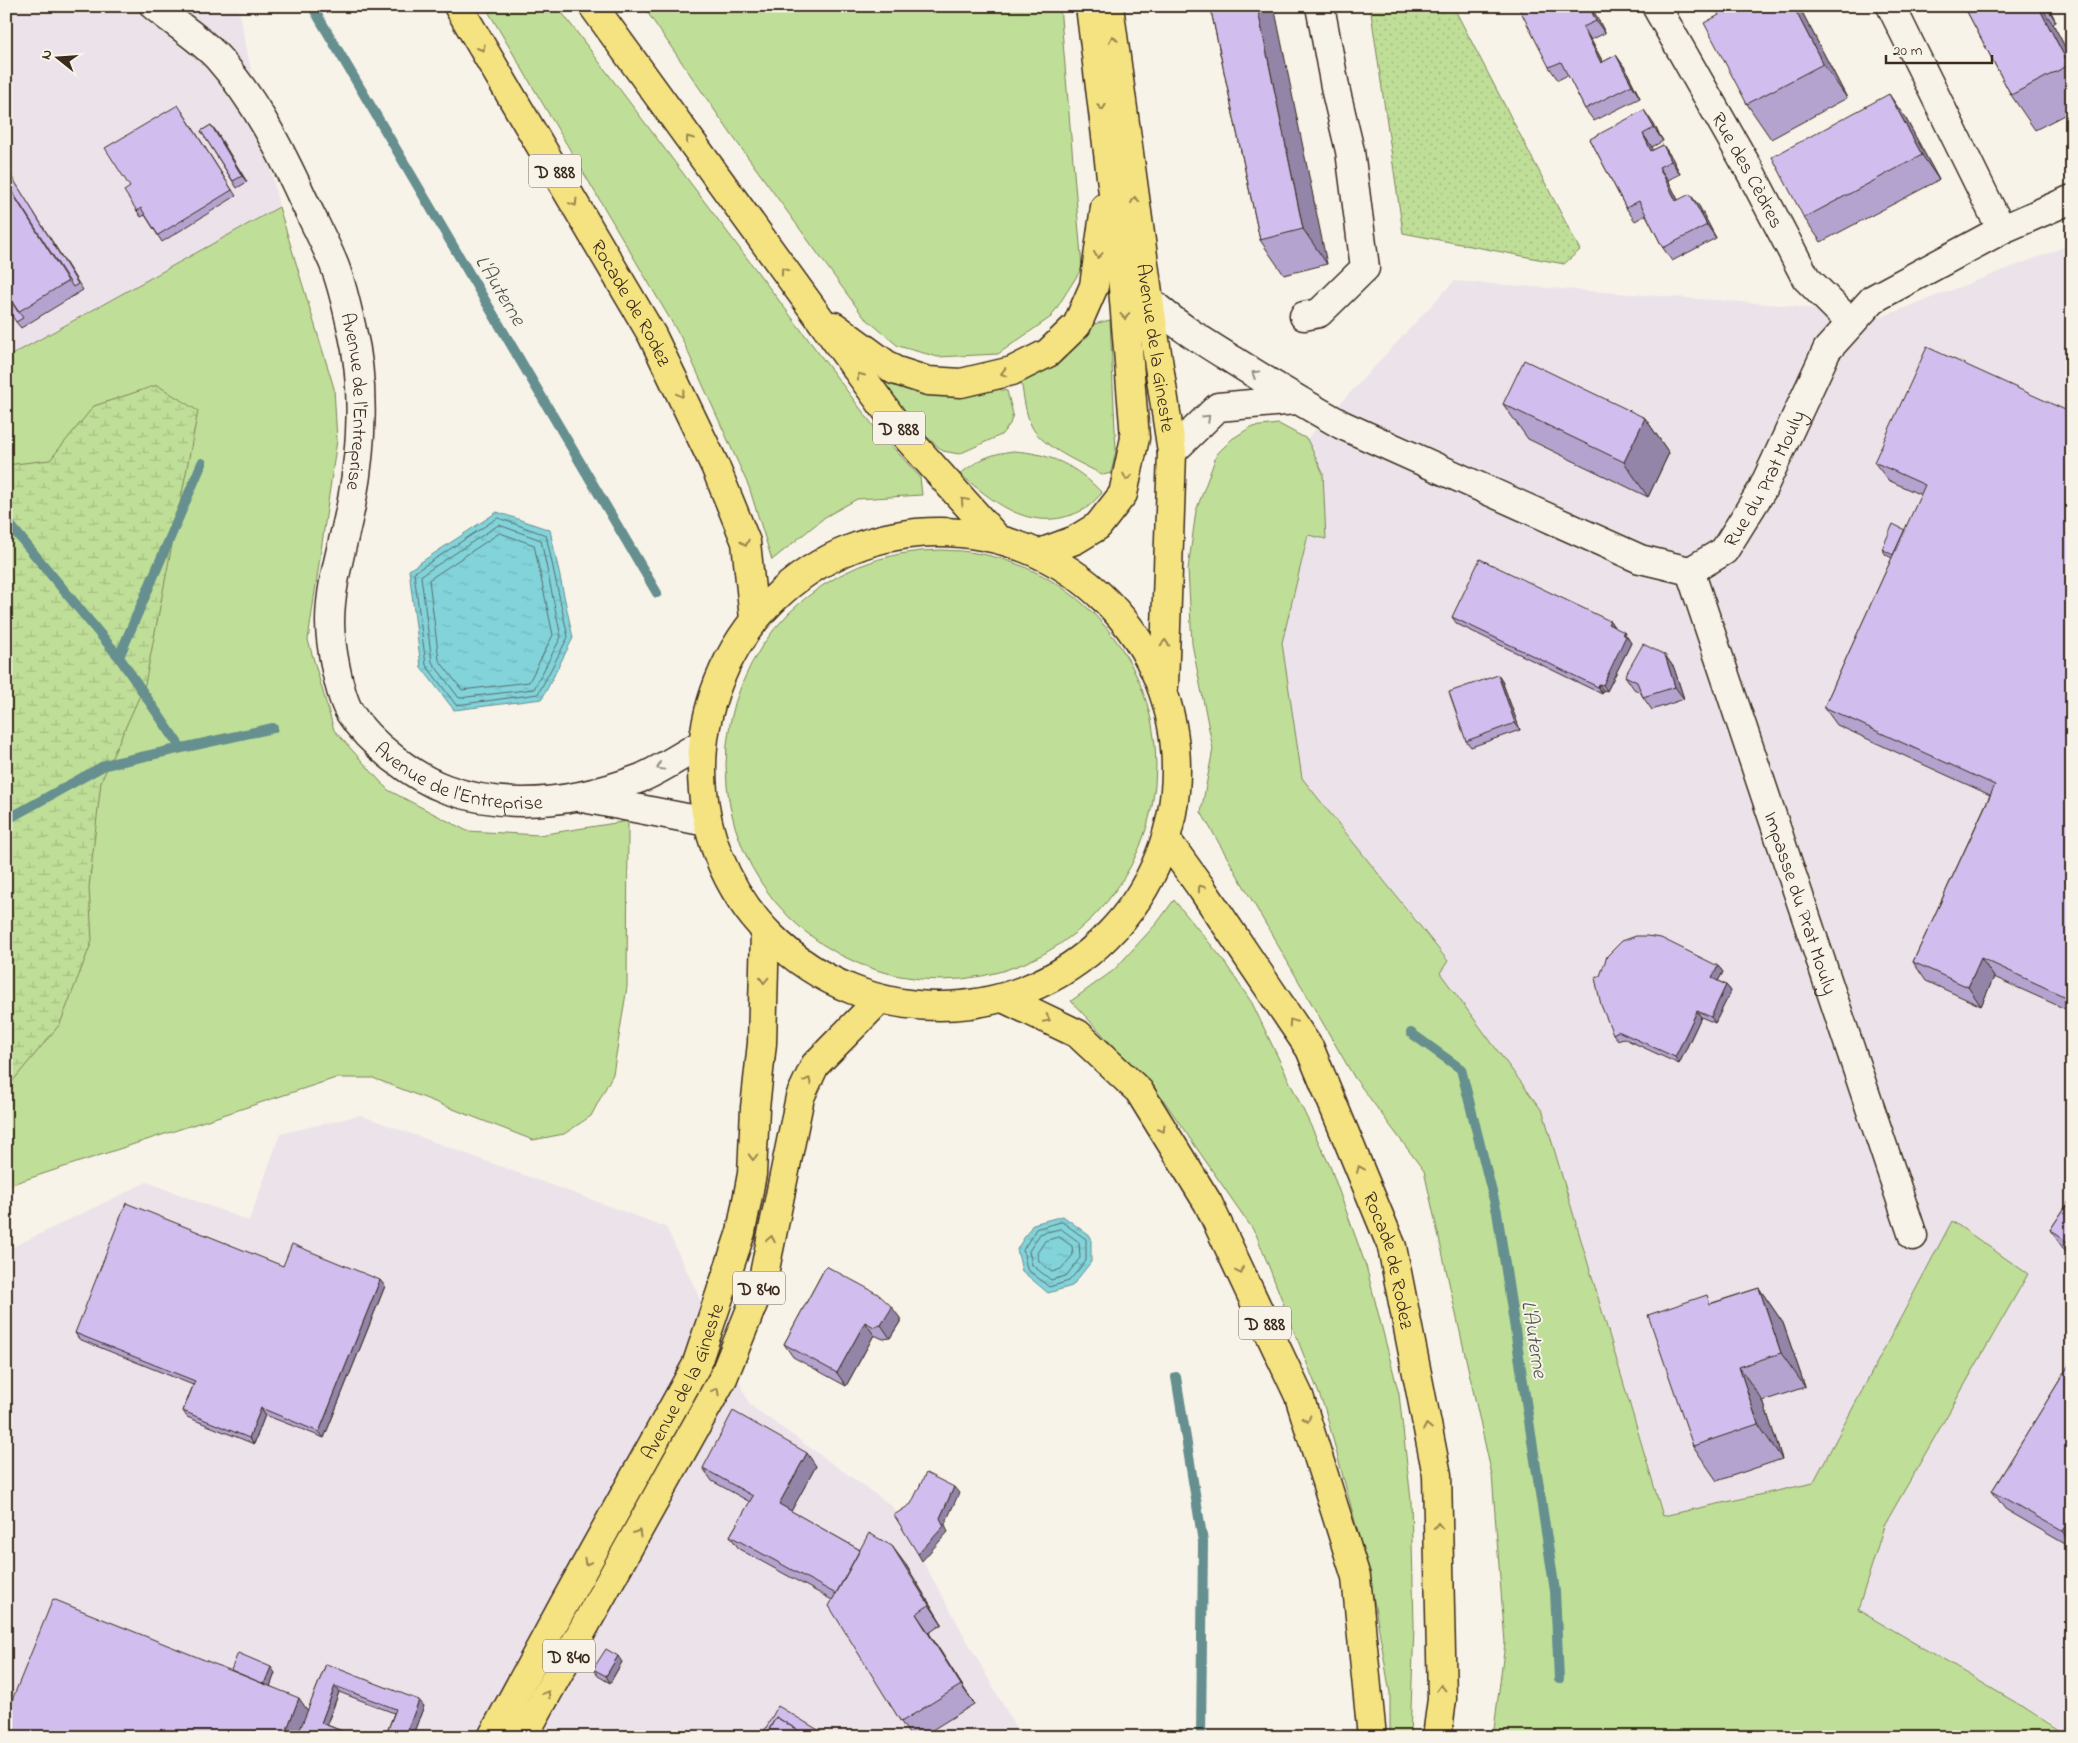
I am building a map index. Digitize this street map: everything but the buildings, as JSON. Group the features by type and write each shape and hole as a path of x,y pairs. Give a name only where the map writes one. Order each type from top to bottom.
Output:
{"main road":[{"name":"Rocade de Rodez","path":"458,6 656,344 715,466 746,542 754,619"},
{"name":"D 888","path":"593,6 902,432 996,537"},
{"name":"Avenue de la Gineste","path":"1040,553 1075,540 1098,526 1123,494 1135,438 1120,250 1090,6"},
{"name":"Avenue de la Gineste","path":"1109,6 1148,300 1172,452 1164,692"},
{"name":"Avenue de la Gineste","path":"812,310 894,370 928,381 961,383 1012,371 1048,353 1077,325 1094,286 1110,172"},
{"path":"930,531 996,537 1040,553 1081,578 1116,610 1144,649 1164,692 1175,741 1175,790 1166,839 1141,893 1104,939 1058,974 1003,998 963,1005 921,1006 880,999 838,984 799,961 766,931 729,881 708,822 702,784 702,744 712,699 729,657 754,619 804,573 864,543 930,531"},
{"name":"Rocade de Rodez","path":"1166,839 1310,1049 1392,1247 1437,1475 1442,1699 1437,1737"},
{"name":"Avenue de la Gineste","path":"492,1737 696,1366 741,1232 752,1174 755,1108 762,1043 766,931"},
{"name":"D 888","path":"1003,998 1078,1034 1139,1091 1208,1203 1299,1396 1356,1576 1372,1737"},
{"name":"Avenue de la Gineste","path":"523,1737 723,1378 763,1279 800,1097 815,1065 880,999"}],"street":[{"name":"Avenue de l'Entreprise","path":"154,6 217,57 264,120 334,265 339,282 353,333 359,385 360,438 353,499 334,581 330,622 335,670 349,712 376,743 409,771 441,787 472,798 529,804 581,797 643,777 702,744"},
{"path":"1304,316 1319,313 1364,268 1350,151 1336,92 1320,6"},
{"name":"Rue des Cèdres","path":"1656,6 1751,173 1806,278 1851,323"},
{"path":"1891,6 2003,229"},
{"name":"Rue du Prat Mouly","path":"1690,570 1724,551 1762,490 1827,350 1873,299 2003,229 2072,199"},
{"path":"1148,300 1172,320 1296,400 1342,425 1640,559 1690,570"},
{"path":"1172,452 1218,407 1296,400"},
{"name":"Impasse du Prat Mouly","path":"1690,570 1913,1236"},
{"name":"Avenue de l'Entreprise","path":"581,797 708,822"}],"shaded area":[{"path":"6,6 238,6 279,207 6,358"},
{"path":"2072,244 2072,1737 2068,1737 2047,1721 1858,1610 1884,1526 1952,1222 1813,1483 1664,1516 1543,1112 1440,973 1448,960 1302,778 1282,643 1308,535 1325,539 1323,473 1307,439 1454,281 1783,305 1881,317"},
{"path":"360,1115 666,1227 750,1405 892,1506 1021,1737 6,1737 6,1250 147,1182 249,1221 280,1134"}],"green space":[{"path":"485,6 557,6 875,428 920,477 922,495 857,499 825,517 772,560 749,487 683,341"},
{"path":"643,6 1060,6 1082,268 1051,317 998,354 938,357 898,346 863,316 731,134"},
{"path":"1370,6 1453,6 1580,250 1564,264 1403,233"},
{"path":"279,207 334,388 337,440 308,640 334,730 388,790 467,831 539,835 628,821 627,987 613,1074 591,1116 564,1134 533,1140 373,1078 336,1078 6,1186 6,358"},
{"path":"1110,320 1116,451 1111,473 1103,475 1054,448 1037,434 1028,416 1021,381 1073,346 1094,324"},
{"path":"879,378 896,385 962,395 998,389 1007,391 1013,414 1010,424 1001,435 959,454 943,451 921,432 878,383"},
{"path":"157,385 198,411 145,684 101,782 89,887 92,941 60,1024 6,1089 6,465 50,460 94,406"},
{"path":"1279,424 1307,439 1323,473 1326,539 1308,535 1282,643 1302,778 1448,961 1440,973 1543,1112 1663,1516 1813,1483 1952,1221 2028,1274 1884,1526 1858,1610 2015,1702 2064,1734 2062,1737 1493,1737 1505,1643 1492,1475 1424,1171 1354,1077 1201,812 1213,749 1192,644 1188,569 1196,511 1217,454 1232,439 1251,427"},
{"path":"1013,451 1051,458 1073,468 1102,493 1085,509 1067,517 1033,518 1002,506 960,474 985,458"},
{"path":"941,550 983,554 1004,559 1043,575 1078,598 1108,628 1131,663 1147,702 1155,744 1156,765 1152,807 1147,828 1131,867 1108,902 1078,932 1043,955 1004,971 962,979 941,980 899,976 878,971 839,955 804,932 774,902 751,867 735,828 727,786 726,765 730,723 735,702 751,663 774,628 804,598 839,575 878,559 920,551"},
{"path":"1174,900 1221,957 1252,1003 1330,1166 1366,1266 1399,1394 1411,1500 1414,1626 1410,1737 1390,1737 1390,1693 1370,1578 1325,1409 1256,1234 1162,1098 1071,1001 1114,970 1157,923"}],"water":[{"path":"497,512 550,530 573,638 542,699 454,710 421,667 409,570"},
{"path":"1063,1216 1091,1237 1091,1262 1072,1286 1048,1293 1022,1271 1017,1249 1033,1224"}],"waterway":[{"name":"L'Auterne","path":"312,6 657,593"},
{"path":"119,657 202,463"},
{"path":"6,520 119,657 181,748"},
{"path":"6,820 105,765 273,728"},
{"name":"L'Auterne","path":"1411,1033 1461,1069 1497,1212 1555,1591 1559,1679"},
{"path":"1176,1377 1203,1542 1201,1737"}]}
